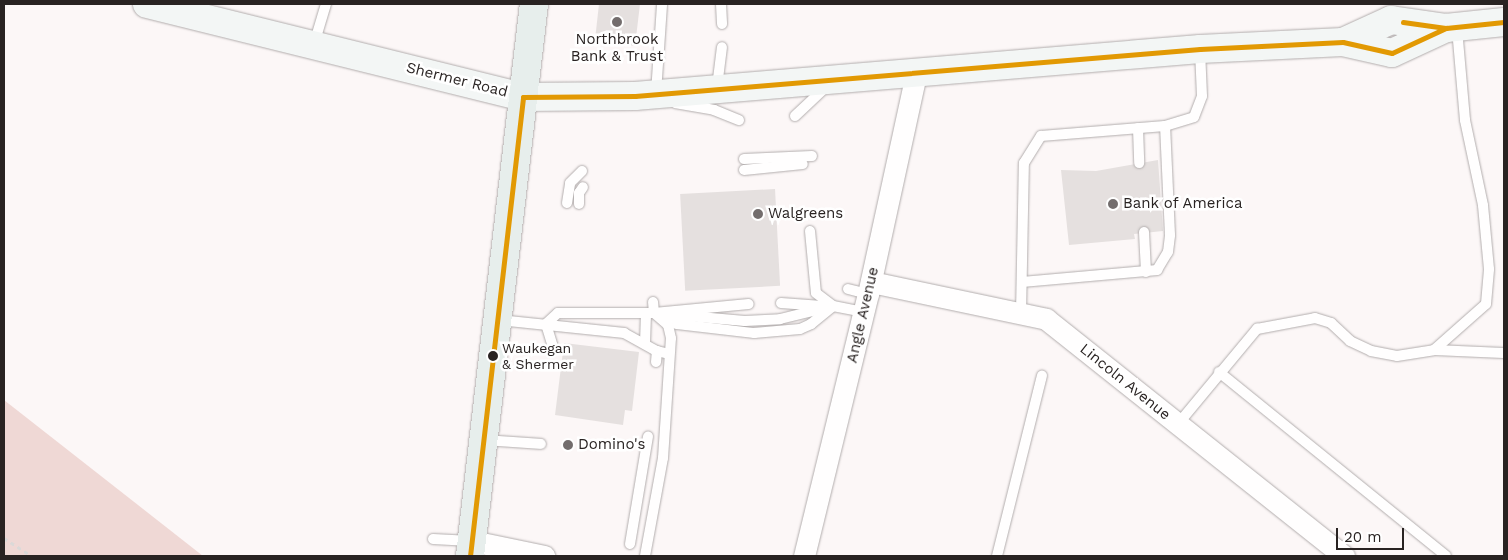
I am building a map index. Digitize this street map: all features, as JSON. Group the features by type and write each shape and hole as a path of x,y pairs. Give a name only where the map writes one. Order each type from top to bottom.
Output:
{"main road":[{"name":"Shermer Road","path":"147,4 523,97 645,96 1200,49 1342,42 1392,53 1451,27 1504,22"},
{"path":"471,549 534,4"}],"street":[{"name":"Angle Avenue","path":"804,556 863,294 916,73"},
{"name":"Lincoln Avenue","path":"863,294 1021,314 1046,319 1344,556"},
{"path":"471,549 544,556"}],"lane":[{"path":"314,44 326,4"},
{"path":"662,4 645,96 714,110 740,120"},
{"path":"722,4 722,24"},
{"path":"1434,350 1486,304 1489,269 1482,205 1465,120 1451,27"},
{"path":"717,90 722,47"},
{"path":"1021,314 1024,163 1041,136 1165,126 1194,117 1202,96 1200,49"},
{"path":"796,116 832,80"},
{"path":"1022,282 1156,270 1168,252 1165,126"},
{"path":"1138,128 1139,163"},
{"path":"803,164 744,164 812,156"},
{"path":"567,203 570,183 582,171"},
{"path":"579,204 578,193 583,187"},
{"path":"810,231 816,294 833,306"},
{"path":"1144,232 1146,272"},
{"path":"546,324 558,313 651,309 754,333 783,332 811,324 833,306 863,294"},
{"path":"781,303 833,306"},
{"path":"651,309 678,316 749,304"},
{"path":"651,309 668,325 671,338"},
{"path":"645,343 651,309"},
{"path":"645,556 663,458 669,354 671,338 678,316"},
{"path":"1178,424 1218,372 1257,329 1315,318 1331,324 1350,341 1371,351 1397,356 1434,350 1504,353"},
{"path":"498,320 624,334 645,343 657,357 669,354"},
{"path":"546,324 553,347"},
{"path":"1218,372 1446,556"},
{"path":"997,556 1042,376"},
{"path":"630,544 648,436"},
{"path":"484,440 541,444"},
{"path":"433,539 471,549"}],"path":[{"path":"4,538 32,556"}],"shaded area":[{"path":"4,400 138,505 203,556 4,556"}],"building":[{"name":"Northbrook Bank & Trust","path":"599,4 640,4 635,46 595,40"},
{"name":"Bank of America","path":"1158,160 1163,231 1134,234 1135,239 1069,245 1061,170 1096,171"},
{"name":"Walgreens","path":"775,189 780,286 685,291 680,194"},
{"path":"564,343 639,352 632,411 625,410 623,425 555,415"}],"transit line":[{"path":"1403,22 1446,28 1504,22"},
{"path":"470,556 523,97 635,96 1200,49 1343,42 1392,53 1446,28"}],"place":[{"name":"Northbrook Bank & Trust","path":"617,22"},
{"name":"Bank of America","path":"1113,204"},
{"name":"Walgreens","path":"758,214"},
{"name":"Waukegan & Shermer","path":"493,356"},
{"name":"Domino's","path":"568,445"}]}
